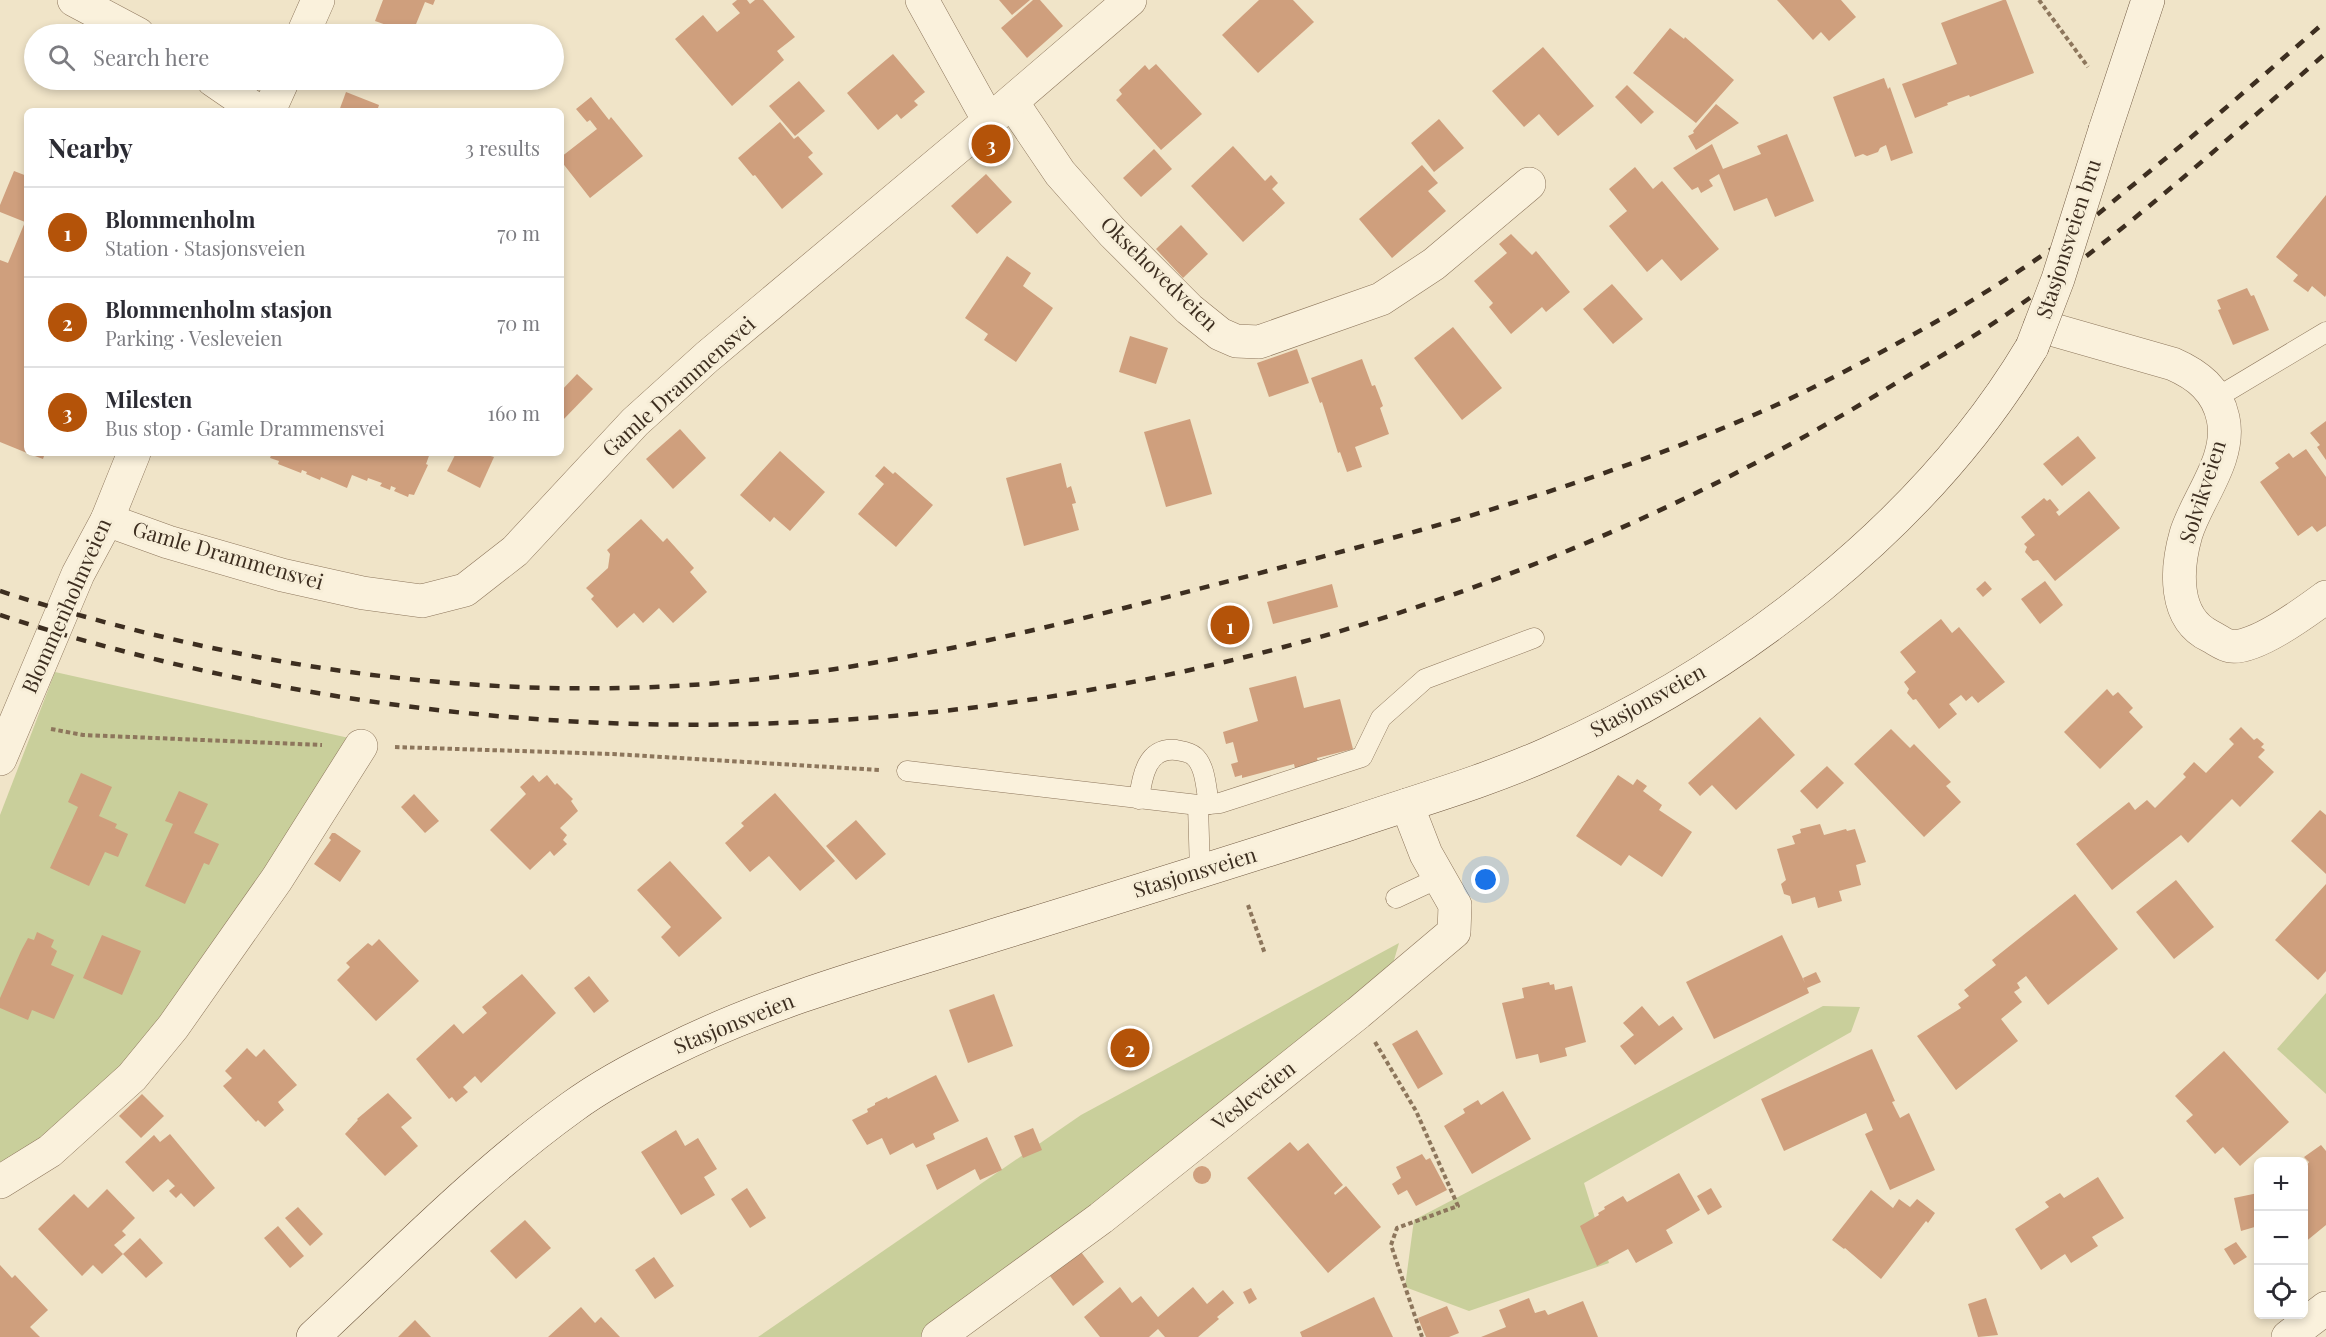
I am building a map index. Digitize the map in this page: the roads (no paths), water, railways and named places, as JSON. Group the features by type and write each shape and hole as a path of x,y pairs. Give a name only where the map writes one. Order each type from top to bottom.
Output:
{"street":[{"path":"74,0 119,24"},
{"path":"307,24 318,0"},
{"name":"Oksehovedveien","path":"922,0 1000,111 1113,232 1189,309 1220,334 1236,341 1259,342 1381,299 1434,264 1529,184"},
{"name":"Gamle Drammensvei","path":"107,520 168,542 282,575 363,593 422,601 465,590 515,551 635,422 699,364 1130,0"},
{"name":"Stasjonsveien bru","path":"2043,334 2058,279 2148,0"},
{"path":"228,90 254,108"},
{"path":"270,108 278,90"},
{"name":"Solvikveien","path":"2043,334 2173,364 2191,372 2205,383 2216,399 2223,420 2222,447 2210,483 2186,535 2179,583 2185,613 2200,632 2231,647 2257,642 2326,597"},
{"name":"Stasjonsveien","path":"313,1337 459,1201 532,1137 576,1104 667,1052 712,1030 794,999 1472,784 1548,753 1602,727 1717,662 1770,624 1856,554 1934,480 1991,411 2043,334"},
{"name":"Blommenholmveien","path":"0,759 78,574 107,520 133,456"},
{"path":"0,1182 50,1151 132,1077 173,1027 277,879 361,746"},
{"name":"Vesleveien","path":"938,1337 1101,1218 1358,1013 1454,932 1455,905 1426,854 1407,805"},
{"path":"2288,1337 2326,1308"}],"lane":[{"path":"2216,399 2326,332"},
{"path":"907,771 1139,799 1203,804 1220,803 1362,757 1381,718 1425,679 1534,638"},
{"path":"1139,799 1143,772 1150,760 1165,750 1179,750 1193,755 1200,765 1203,804 1200,872"},
{"path":"1396,898 1441,877"}],"railway":[{"path":"0,591 93,619 187,643 283,662 379,676 476,685 573,688 671,686 768,678 898,658 1027,632 1474,515 1599,475 1723,428 1783,402 1939,320 2066,239 2190,138 2326,21"},
{"path":"0,615 240,679 484,715 729,724 973,708 1214,665 1449,596 1677,502 1896,383 1993,324 2103,244 2253,118 2326,53"}],"place":[{"name":"Milesten","path":"991,144"},
{"name":"Blommenholm","path":"1230,625"},
{"name":"Blommenholm stasjon","path":"1130,1048"}]}
